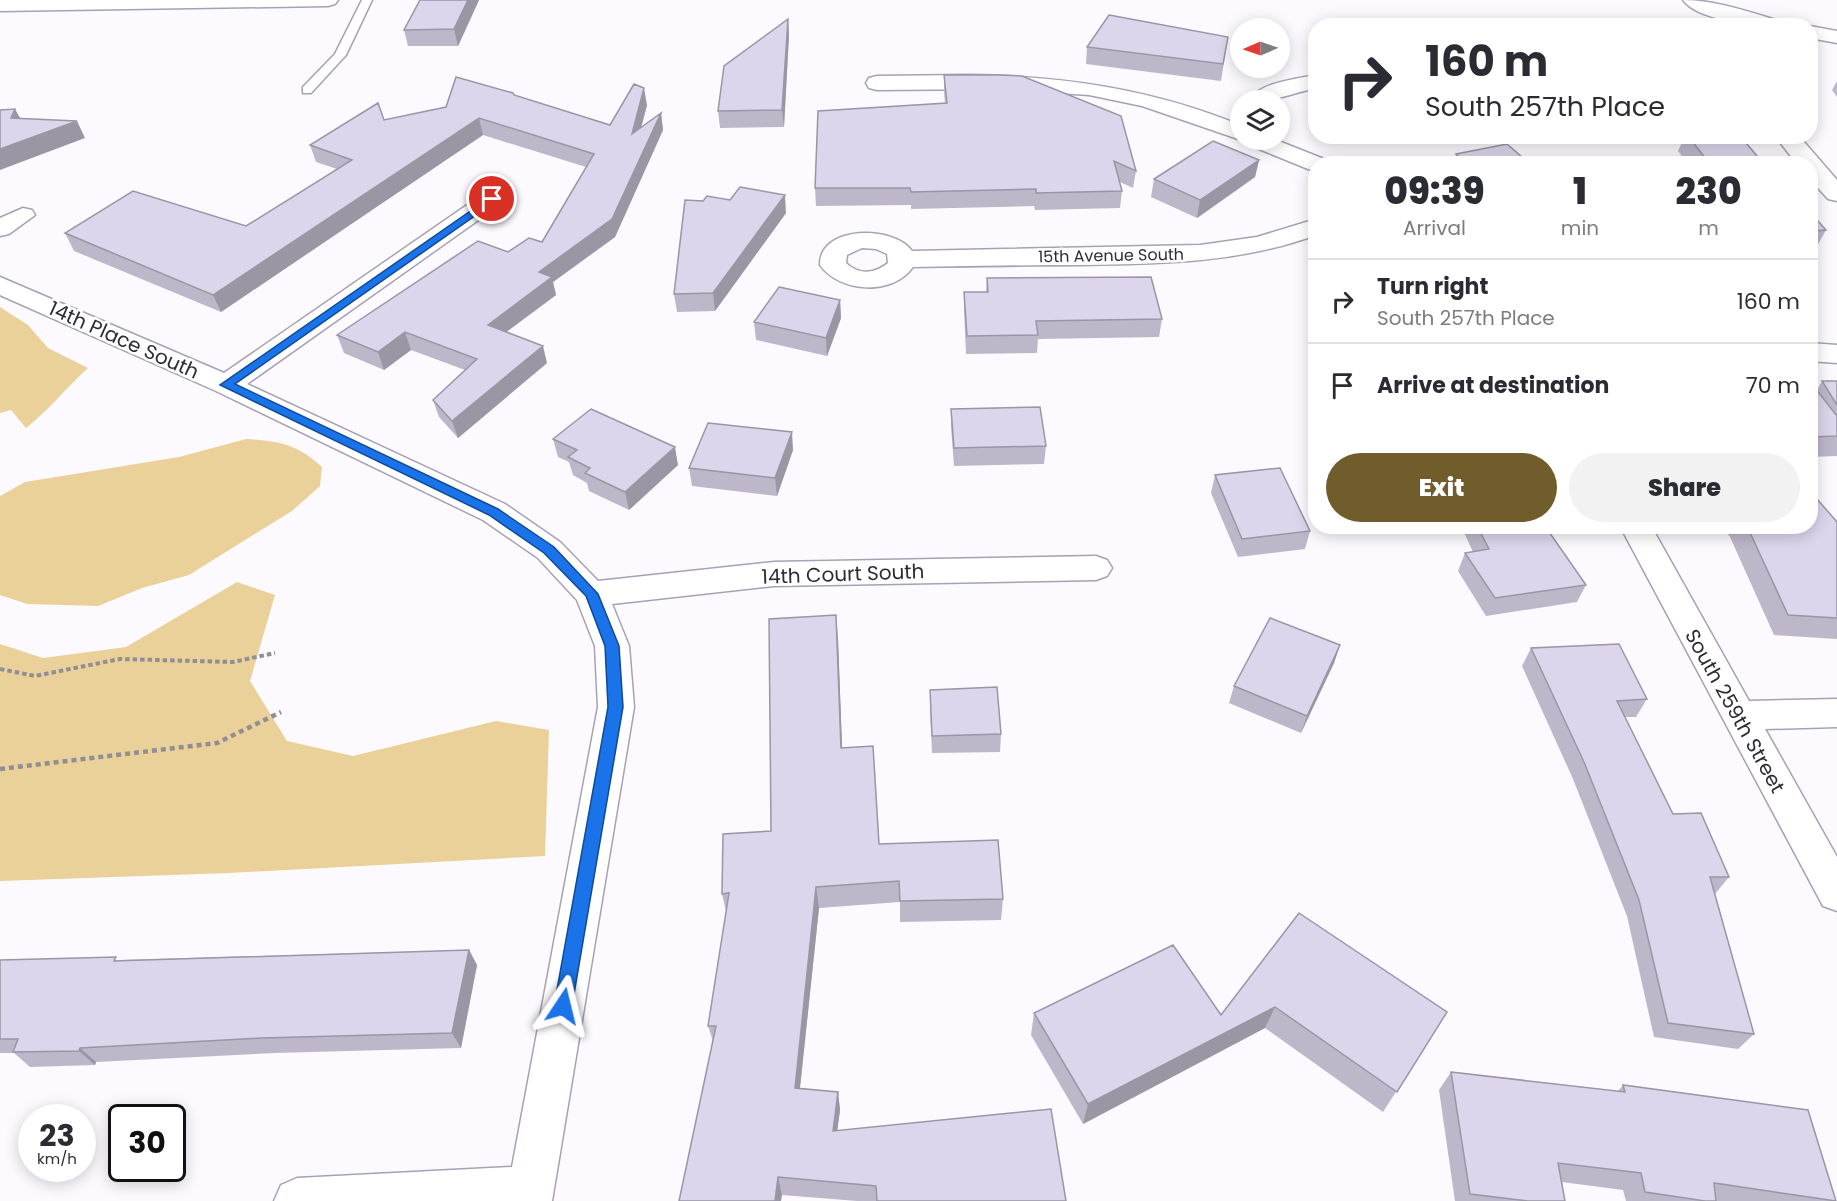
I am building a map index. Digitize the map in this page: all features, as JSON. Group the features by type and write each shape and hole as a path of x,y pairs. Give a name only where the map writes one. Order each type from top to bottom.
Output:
{"street":[{"path":"0,5 328,0"},
{"path":"1693,0 1721,12 1744,18"},
{"path":"1749,0 1763,18"},
{"path":"1818,33 1837,37"},
{"path":"876,83 1013,82 1078,88 1142,99 1230,129"},
{"path":"1282,90 1308,83"},
{"path":"1213,122 1230,114"},
{"path":"1793,144 1803,156"},
{"path":"1282,150 1308,161"},
{"path":"1818,173 1837,194"},
{"path":"226,385 492,199"},
{"path":"0,229 24,215"},
{"name":"15th Avenue South","path":"902,259 1204,253 1258,245 1308,229"},
{"name":"14th Place South","path":"0,285 226,385 494,512 549,550 591,594 612,646 616,707 530,1195"},
{"path":"1818,353 1837,354"},
{"name":"South 259th Street","path":"1639,534 1837,894"},
{"name":"14th Court South","path":"591,594 774,574 1096,568"},
{"path":"1737,715 1837,712"},
{"path":"297,1201 530,1195"}],"lane":[{"path":"308,90 340,55 367,0"}],"path":[{"path":"0,669 35,676 120,659 233,662 275,653"},
{"path":"0,769 218,743 281,712"}],"shaded area":[{"path":"0,307 28,325 48,348 88,368 26,428 11,410 0,413"},
{"path":"246,439 287,445 304,453 322,467 320,486 292,511 189,575 142,588 98,606 27,604 0,595 0,496 25,482 179,457"},
{"path":"237,582 275,595 250,681 287,741 353,756 496,721 549,730 545,856 229,873 0,881 0,644 43,658 126,647"}],"building":[{"path":"420,0 468,0 454,29 404,30"},
{"path":"1109,15 1228,37 1223,64 1087,47"},
{"path":"788,19 782,110 718,111 724,66"},
{"path":"944,75 1022,76 1121,116 1136,171 1114,161 1122,191 1036,193 1036,189 911,192 910,188 815,188 818,111 947,103"},
{"path":"456,77 610,125 634,84 644,88 632,134 661,113 612,219 539,272 552,277 488,325 543,346 452,421 433,400 477,359 405,332 378,352 337,335 478,241 508,252 529,238 542,242 594,154 479,118 213,295 65,233 133,191 246,226 352,160 310,145 378,103 384,120 446,107"},
{"path":"15,109 11,118 77,121 0,149 0,110"},
{"path":"1213,141 1230,150 1259,160 1200,200 1154,179"},
{"path":"1507,144 1521,156 1458,156 1456,154"},
{"path":"1694,144 1747,144 1757,156 1704,156"},
{"path":"740,187 785,195 713,293 674,294 685,200 703,201 707,196 730,200"},
{"path":"1818,221 1826,230 1818,230"},
{"path":"1151,277 1162,319 1036,321 1038,335 967,336 964,292 988,292 987,278"},
{"path":"779,287 840,300 826,338 754,322"},
{"path":"1822,381 1837,381 1837,405"},
{"path":"1818,392 1837,416 1837,436 1818,437"},
{"path":"1040,407 1046,446 954,448 951,409"},
{"path":"591,409 675,447 625,492 585,473 590,468 568,457 577,450 553,439"},
{"path":"708,423 792,432 775,478 689,468"},
{"path":"1280,468 1308,531 1242,539 1215,475"},
{"path":"1818,500 1837,522 1837,618 1788,615 1751,534 1818,534"},
{"path":"1481,534 1551,534 1586,585 1495,598 1465,553 1489,549"},
{"path":"836,615 841,748 873,746 879,844 998,840 1003,899 900,901 899,881 816,887 795,1088 838,1092 833,1131 1051,1109 1066,1201 877,1201 876,1186 778,1177 775,1201 679,1201 716,1026 708,1026 729,893 722,894 723,834 771,831 769,619"},
{"path":"1270,618 1340,645 1307,716 1234,686"},
{"path":"1619,644 1647,699 1617,701 1673,814 1701,813 1729,877 1710,877 1754,1034 1668,1023 1639,900 1584,762 1531,648"},
{"path":"997,687 1001,734 932,736 930,690"},
{"path":"1299,913 1447,1012 1397,1092 1275,1007 1088,1104 1034,1013 1173,945 1221,1015"},
{"path":"469,950 452,1033 261,1038 80,1048 79,1051 13,1052 18,1039 0,1039 0,960 116,957 114,961"},
{"path":"1451,1072 1625,1092 1623,1085 1808,1110 1836,1201 1714,1183 1716,1201 1705,1201 1645,1192 1641,1173 1558,1163 1565,1201 1528,1201 1470,1194"}],"route":[{"path":"492,199 226,385 494,512 549,550 591,594 612,646 616,707 563,1006"}]}
